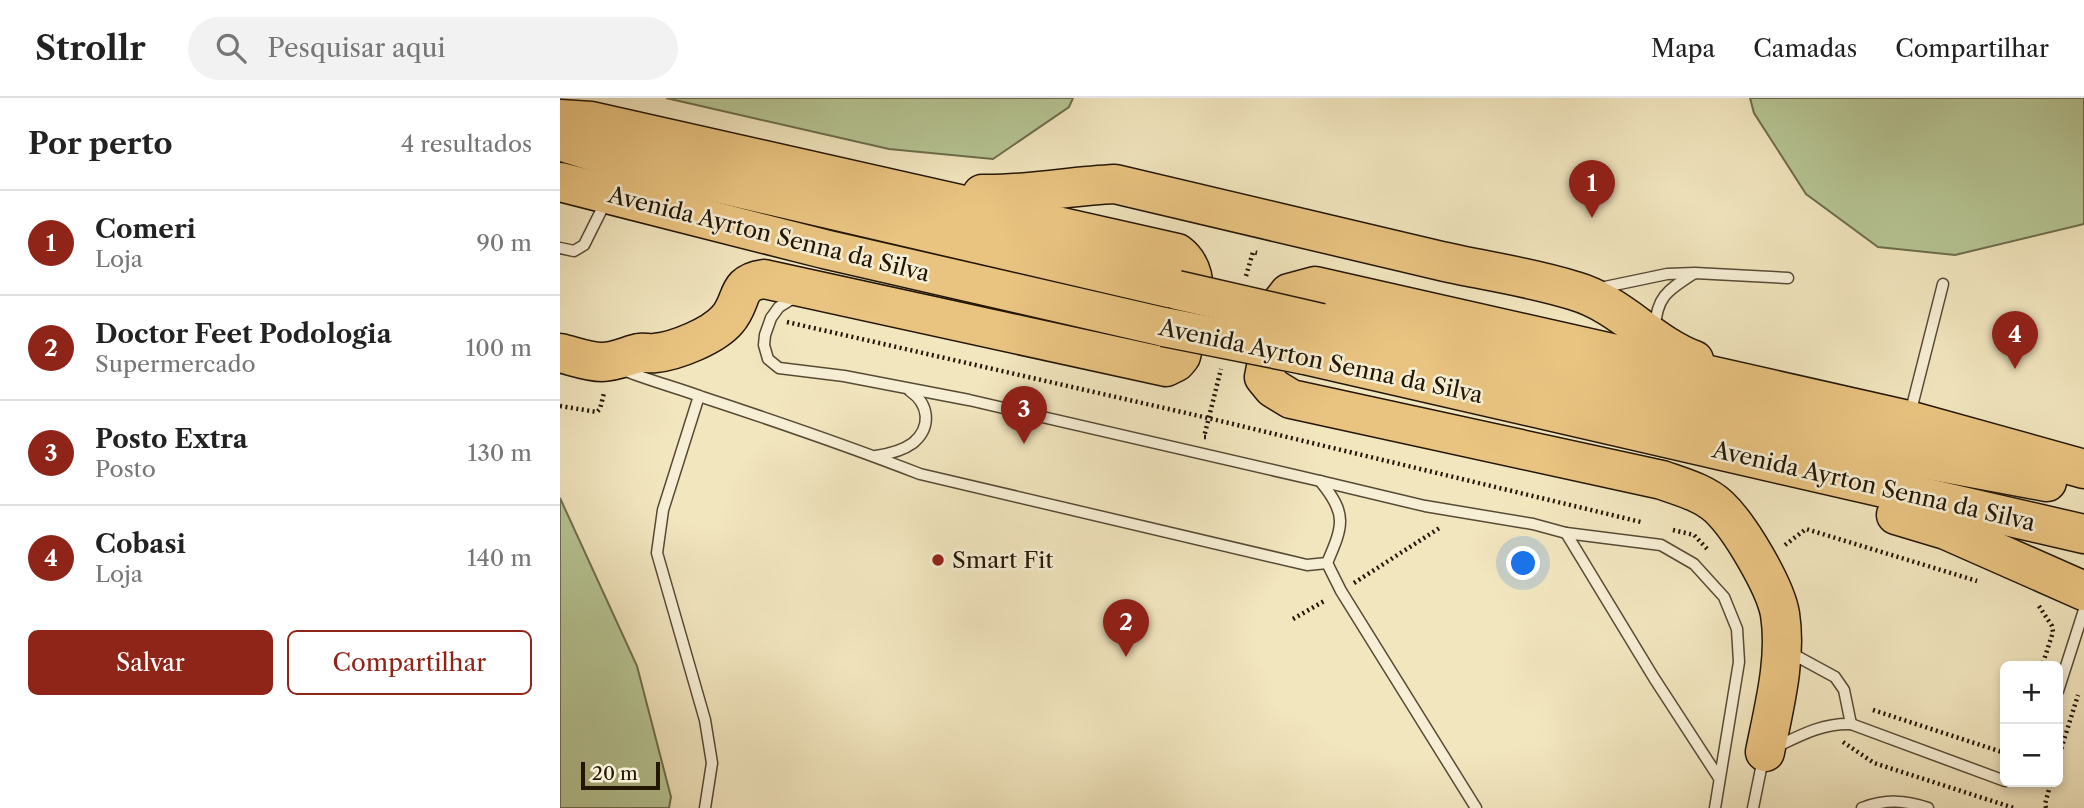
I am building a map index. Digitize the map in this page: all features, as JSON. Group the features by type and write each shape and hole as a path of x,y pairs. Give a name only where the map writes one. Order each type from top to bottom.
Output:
{"highway":[{"path":"560,119 590,121 1177,253 1191,267 1195,293 1181,356 1166,367 764,279 750,281 728,319 708,335 670,349 654,353 643,352 605,362 560,353"},
{"name":"Avenida Ayrton Senna da Silva","path":"560,141 626,162 1178,290 1313,339 1776,465 2084,534"},
{"name":"Avenida Ayrton Senna da Silva","path":"560,182 824,249 1164,327 1313,339 2084,488"},
{"path":"908,192 1006,194 1115,184 1578,291 1606,305 1684,357 1778,391"},
{"path":"1765,752 1776,694 1781,647 1780,612 1767,577 1746,542 1719,507 1694,491 1662,480 1291,399 1273,388 1264,377 1278,307 1289,293 1315,286 1909,420 2084,469"},
{"path":"1776,465 1830,496 1946,530 2084,591"}],"lane":[{"path":"560,248 574,251 584,245 608,195"},
{"path":"1655,338 1657,311 1664,294 1695,273"},
{"path":"1578,291 1667,274 1788,278"},
{"path":"1909,420 1943,284"},
{"path":"820,291 795,298 779,307 771,318 764,345 768,359 779,368 844,376 969,400 1426,506 1533,524 1566,533 1661,545 1694,564 1724,597 1737,629 1739,662 1715,808"},
{"path":"605,362 650,381 876,456 920,474 1307,565 1327,563"},
{"path":"876,456 902,449 914,442 921,433 926,421 926,410 923,402 905,388"},
{"path":"699,396 663,510 657,553 705,720 712,763 705,808"},
{"path":"1320,481 1334,497 1340,517 1340,531 1327,563 1346,600 1476,808"},
{"path":"1566,533 1654,678 1719,778"},
{"path":"2063,675 2084,610"},
{"path":"1781,647 1835,677 1844,690 1851,724"},
{"path":"1755,806 1765,752 1831,724 1851,724 2000,779"},
{"path":"1862,808 1879,802 1911,802 1928,808"}],"path":[{"path":"1783,547 1806,529 1979,582"},
{"path":"2037,602 2053,632 2044,661"},
{"path":"2063,744 2080,689"},
{"path":"1846,701 2000,751"},
{"path":"2046,808 2050,787"}],"green space":[{"path":"666,98 1073,98 1069,107 993,159 889,149"},
{"path":"1750,98 2084,98 2084,224 1955,255 1878,247 1806,194 1754,113"},
{"path":"560,498 637,666 671,797 669,808 560,808"}],"place":[{"name":"Comeri","path":"1592,218"},
{"name":"Cobasi","path":"2015,369"},
{"name":"Posto Extra","path":"1024,444"},
{"name":"Smart Fit","path":"938,560"},
{"name":"Doctor Feet Podologia","path":"1126,657"}]}
